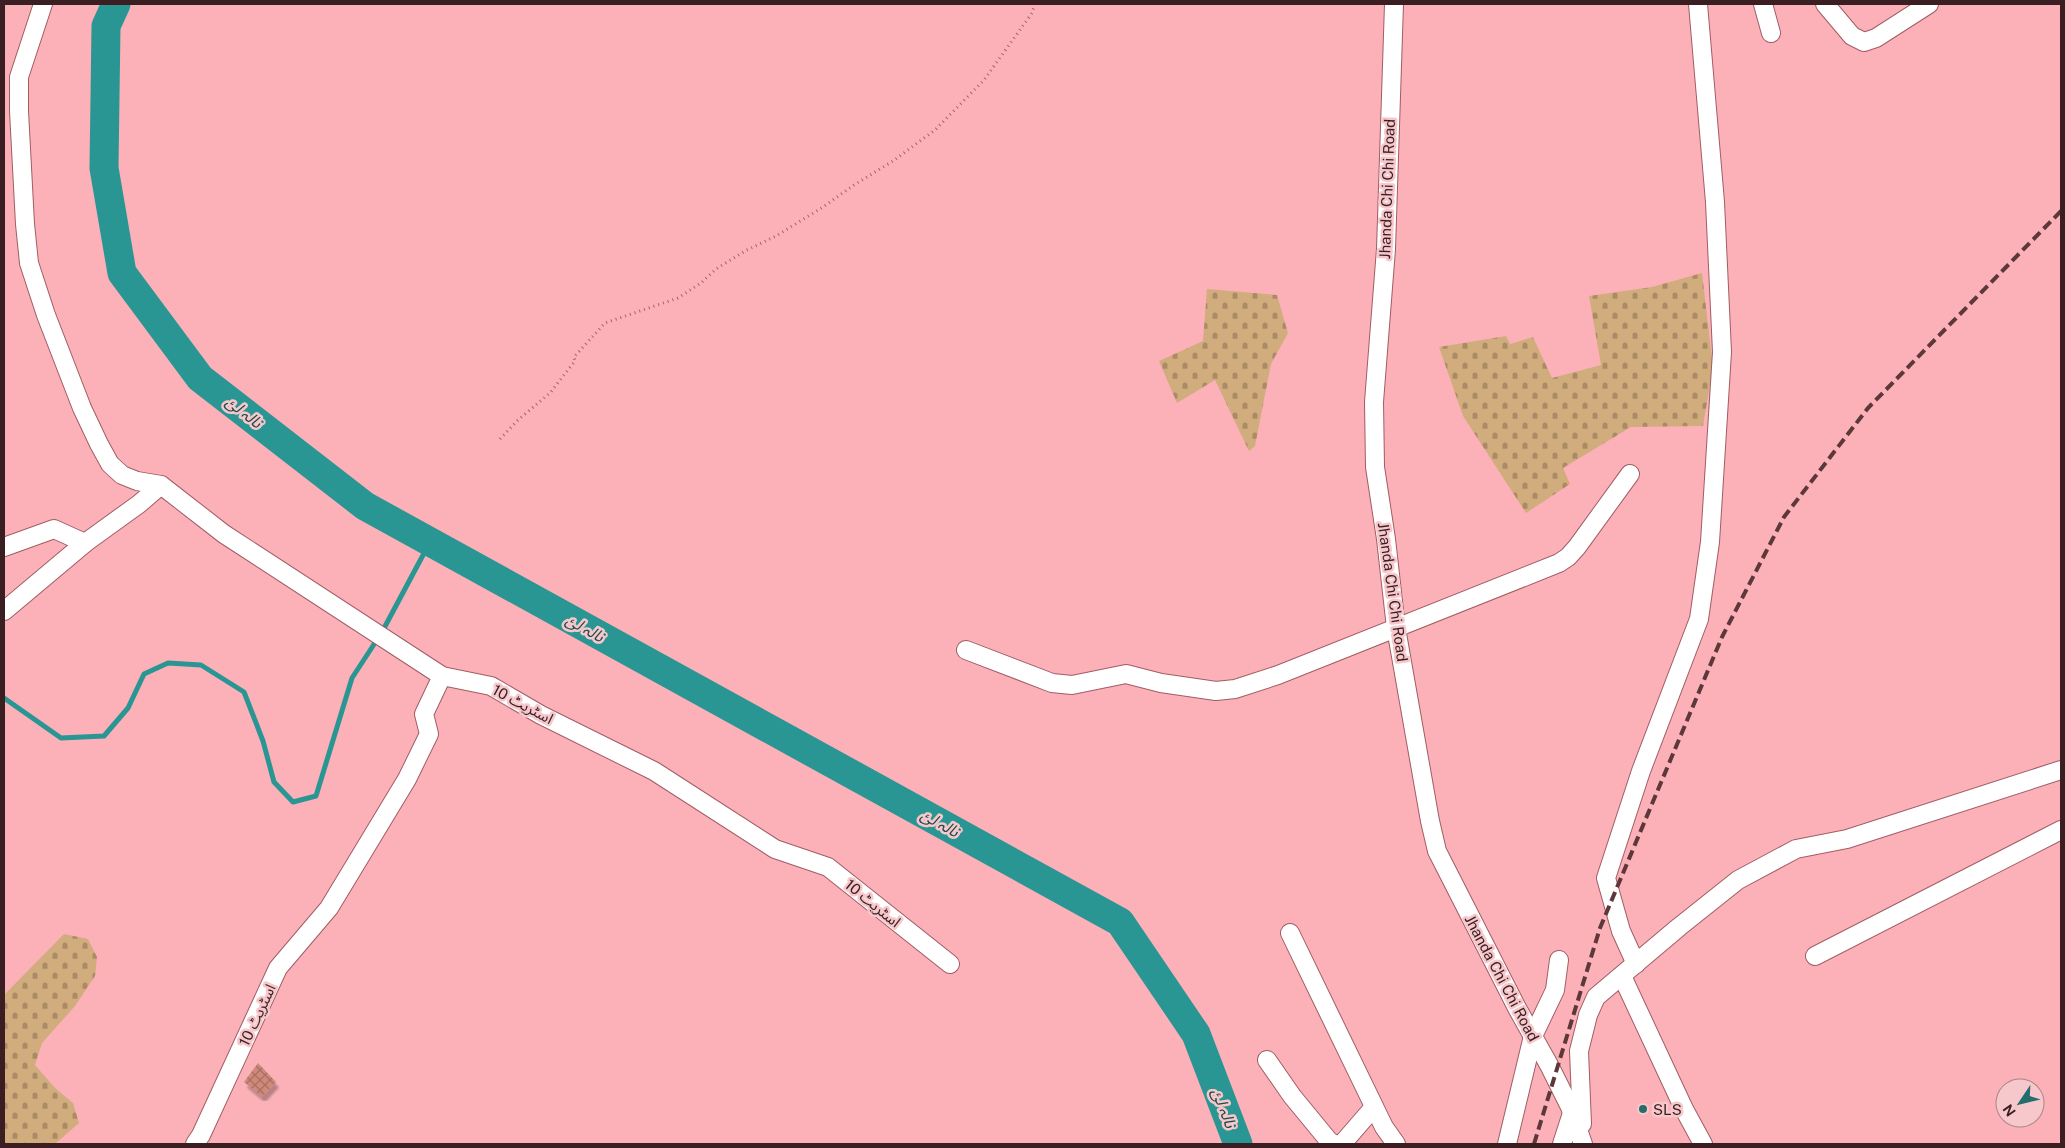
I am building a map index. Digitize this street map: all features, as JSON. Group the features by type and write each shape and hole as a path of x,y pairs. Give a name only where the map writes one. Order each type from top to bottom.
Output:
{"street":[{"path":"43,4 19,77 25,224 30,263 46,315 82,408 110,464 122,475 137,481 161,485 224,534 442,676"},
{"name":"Jhanda Chi Chi Road","path":"1394,4 1386,249 1374,402 1376,467 1396,628 1437,851 1489,955 1550,1065 1583,1143"},
{"path":"1636,964 1621,931 1606,878 1641,771 1699,619 1711,532 1722,352 1715,202 1698,4"},
{"path":"1763,4 1771,33"},
{"path":"1825,4 1852,36 1864,42 1876,38 1929,4"},
{"path":"966,650 1052,684 1072,685 1126,674 1161,683 1216,691 1235,689 1278,675 1564,560 1577,547 1630,474"},
{"path":"4,611 84,543 139,504 161,485"},
{"path":"4,547 54,529 84,543"},
{"name":"اسٹریٹ 10","path":"195,1144 201,1136 278,968 329,908 407,779 429,734 424,714 442,676 490,686 654,771 775,849 828,866 950,964"},
{"path":"1583,1143 1579,1051 1588,1014 1596,997 1738,880 1796,849 1847,839 2061,770"},
{"path":"1815,956 2061,830"},
{"path":"1290,932 1374,1107 1384,1127 1396,1144"},
{"path":"1507,1144 1533,1036 1555,990 1559,960"},
{"path":"1622,976 1684,1109 1703,1144"},
{"path":"1267,1060 1292,1096 1329,1141 1334,1144"},
{"path":"1342,1144 1374,1107"},
{"path":"1562,1144 1572,1114"}],"path":[{"path":"500,438 550,393 575,361 574,357 584,348 605,322 678,298 701,283 716,268 776,236 823,207 893,161 935,130 984,80 1032,13 1035,4"}],"green space":[{"path":"1702,273 1713,367 1703,426 1631,427 1563,468 1570,484 1526,513 1463,416 1439,347 1506,336 1510,344 1533,337 1552,378 1601,365 1589,296 1652,287"},
{"path":"1207,289 1277,295 1288,333 1271,364 1255,446 1249,451 1215,380 1177,403 1159,361 1203,341"},
{"path":"64,934 88,939 97,957 95,976 75,1006 42,1043 35,1065 55,1088 73,1103 79,1123 55,1144 4,1144 4,995"}],"building":[{"path":"258,1063 276,1082 262,1097 244,1082"}],"waterway":[{"name":"نالہ لئ","path":"116,4 106,26 104,168 122,273 200,378 365,506 1120,922 1196,1034 1238,1144"},
{"path":"4,698 61,738 104,736 128,708 144,674 168,663 201,665 244,692 263,741 274,782 293,802 316,796 352,678 382,632 430,542"}],"railway":[{"path":"1534,1144 1600,928 1722,637 1784,517 1868,408 2061,211"}],"place":[{"name":"SLS","path":"1643,1109"}]}
